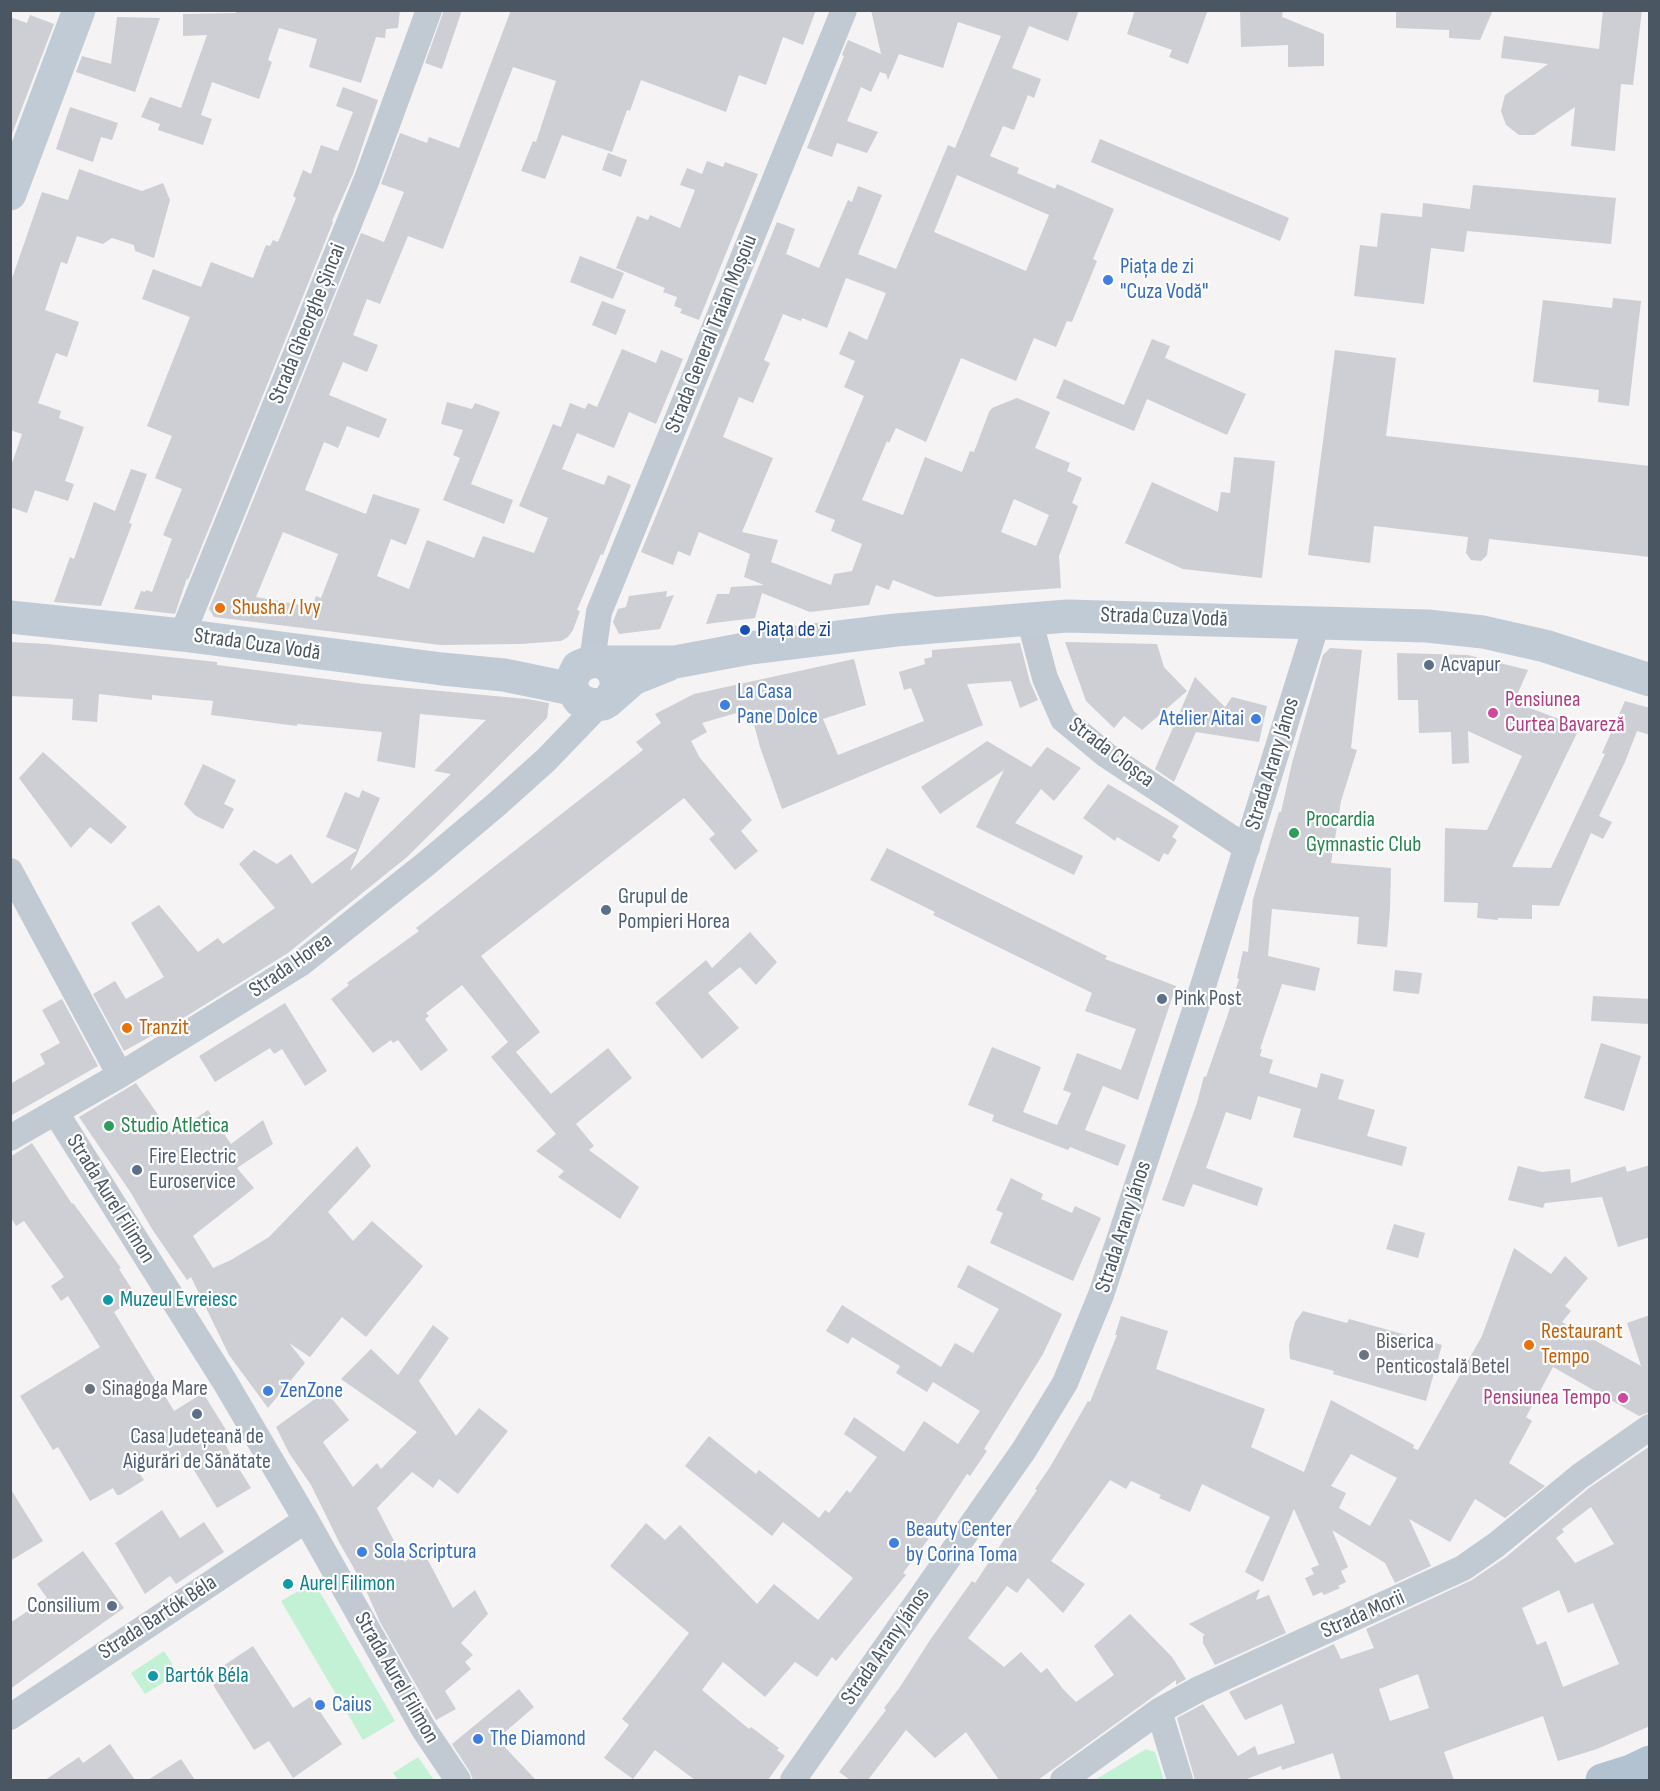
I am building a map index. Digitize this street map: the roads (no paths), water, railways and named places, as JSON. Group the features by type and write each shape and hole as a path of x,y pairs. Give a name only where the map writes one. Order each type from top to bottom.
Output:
{"main road":[{"path":"10,194 79,10"},
{"name":"Strada Cuza Vodă","path":"10,617 182,635 442,669 591,682 675,662 750,648 896,630 1067,615 1427,626 1483,632 1545,646 1650,680"},
{"path":"1602,1780 1650,1762"}],"street":[{"name":"Strada Gheorghe Șincai","path":"182,635 367,179 429,10"},
{"name":"Strada General Traian Moșoiu","path":"591,682 599,612 843,10"},
{"name":"Strada Cloșca","path":"1029,618 1045,678 1063,719 1106,755 1247,848"},
{"name":"Strada Arany János","path":"805,1777 1065,1383 1101,1295 1247,848 1317,623"},
{"name":"Strada Horea","path":"10,1138 120,1075 300,964 427,863 546,760 591,682"},
{"path":"10,871 120,1075"},
{"name":"Strada Aurel Filimon","path":"56,1113 225,1382 423,1728 458,1780"},
{"name":"Strada Morii","path":"1063,1780 1159,1711 1199,1689 1463,1568 1496,1545 1580,1476 1650,1427"},
{"name":"Strada Bartók Béla","path":"10,1717 306,1520"},
{"path":"1159,1711 1180,1780"}],"place":[{"name":"Piața de zi \"Cuza Vodă\"","path":"1108,280"},
{"name":"Shusha / Ivy","path":"220,608"},
{"name":"Piața de zi","path":"745,630"},
{"name":"Acvapur","path":"1429,665"},
{"name":"La Casa Pane Dolce","path":"725,705"},
{"name":"Pensiunea Curtea Bavareză","path":"1493,713"},
{"name":"Atelier Aitai","path":"1256,719"},
{"name":"Procardia Gymnastic Club","path":"1294,833"},
{"name":"Grupul de Pompieri Horea","path":"606,910"},
{"name":"Pink Post","path":"1162,999"},
{"name":"Tranzit","path":"127,1028"},
{"name":"Studio Atletica","path":"109,1126"},
{"name":"Fire Electric Euroservice","path":"137,1170"},
{"name":"Muzeul Evreiesc","path":"108,1300"},
{"name":"Restaurant Tempo","path":"1529,1345"},
{"name":"Biserica Penticostală Betel","path":"1364,1355"},
{"name":"Sinagoga Mare","path":"90,1389"},
{"name":"ZenZone","path":"268,1391"},
{"name":"Pensiunea Tempo","path":"1623,1398"},
{"name":"Casa Județeană de Aigurări de Sănătate","path":"197,1414"},
{"name":"Beauty Center by Corina Toma","path":"894,1543"},
{"name":"Sola Scriptura","path":"362,1552"},
{"name":"Aurel Filimon","path":"288,1584"},
{"name":"Consilium","path":"112,1606"},
{"name":"Bartók Béla","path":"153,1676"},
{"name":"Caius","path":"320,1705"},
{"name":"The Diamond","path":"478,1739"}]}
